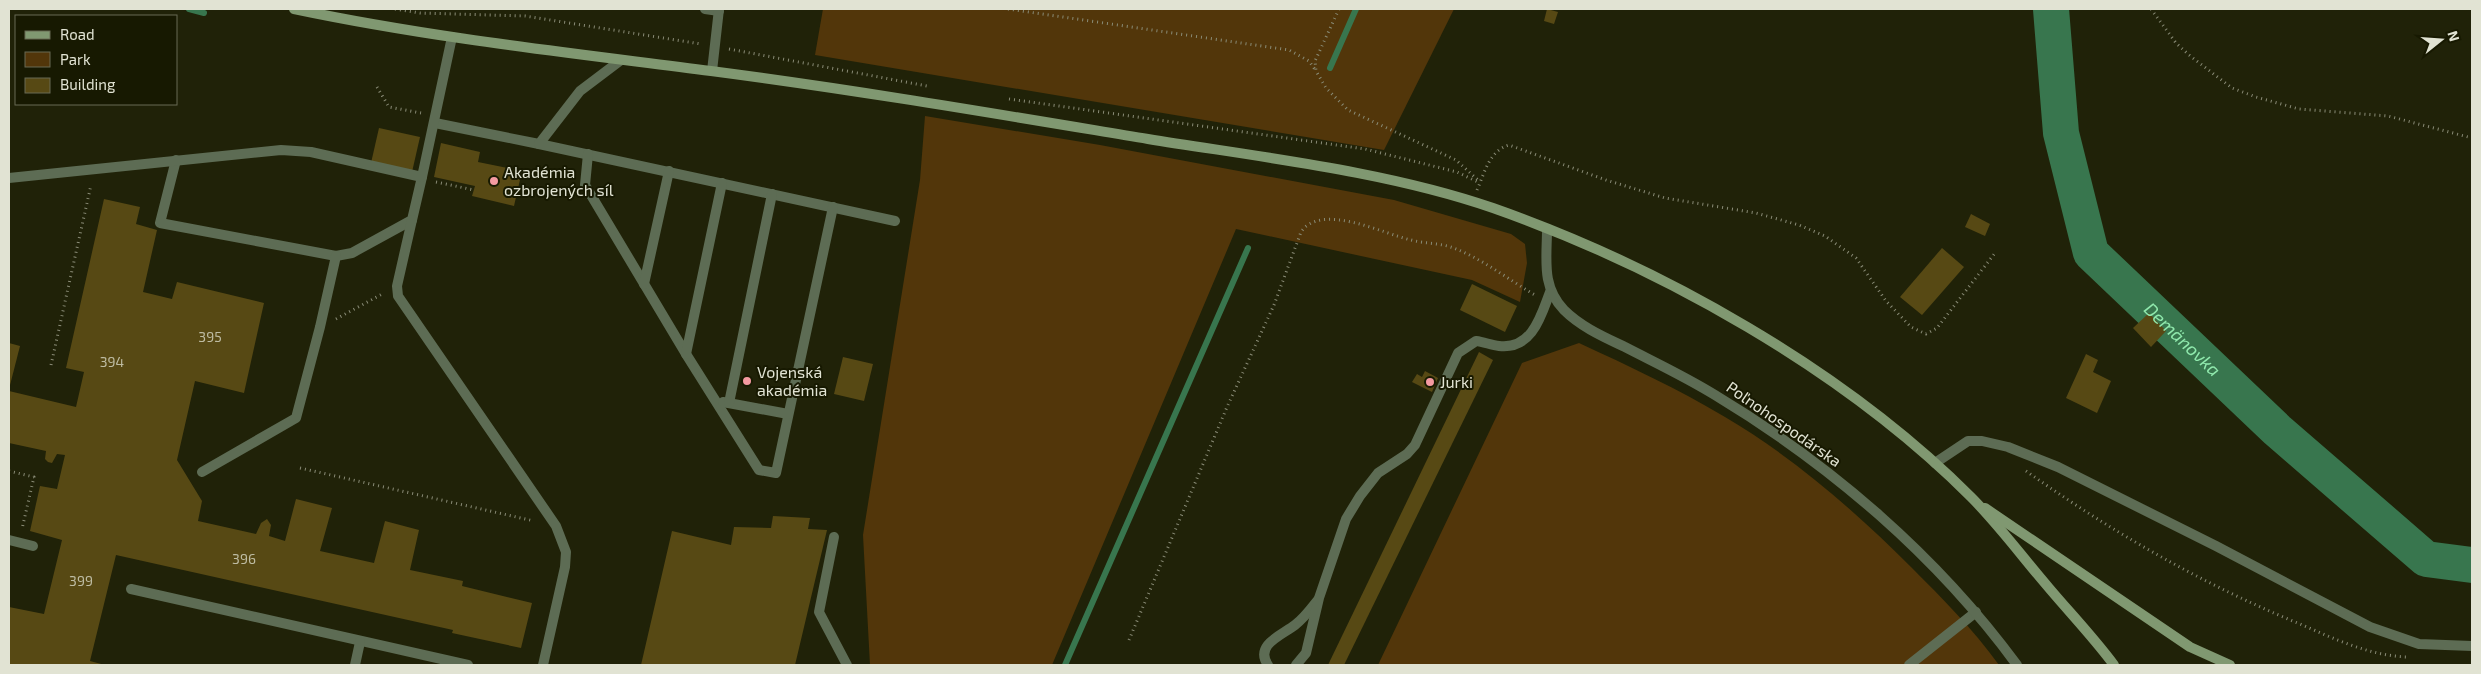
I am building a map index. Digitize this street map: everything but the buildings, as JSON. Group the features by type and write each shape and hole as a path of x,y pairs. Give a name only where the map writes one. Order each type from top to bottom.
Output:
{"main road":[{"path":"294,9 384,27 452,37 845,89 1319,167 1391,181 1471,201 1605,253 1658,279 1773,342 1861,404 1935,463 1974,500 2114,665"},
{"path":"1974,500 2190,646 2230,665"}],"street":[{"path":"704,9 719,10 712,71"},
{"path":"452,37 397,286 402,304 556,526 566,552 565,567 543,665"},
{"path":"540,144 580,91 621,60"},
{"path":"435,120 895,221"},
{"path":"9,178 176,160 295,150 422,177"},
{"path":"588,154 585,184 686,354 759,470 776,473 833,207"},
{"path":"176,160 160,223 336,256 352,253 412,220"},
{"path":"644,284 669,171"},
{"path":"686,354 722,184"},
{"path":"729,403 772,194"},
{"path":"1296,665 1306,653 1318,598 1346,519 1355,503 1378,474 1407,454 1415,445 1458,353 1476,341 1497,346 1509,346 1522,342 1532,333 1550,292 1547,280 1547,229"},
{"path":"202,472 296,418 336,256"},
{"name":"Poľnohospodárska","path":"1550,292 1575,320 1692,381 1771,429 1806,455 1889,524 1976,612 2017,665"},
{"path":"717,401 788,414"},
{"path":"1935,463 1968,442 1982,442 2008,447 2058,468 2169,522 2370,627 2419,644 2472,646"},
{"path":"834,537 819,612 847,665"},
{"path":"14,541 33,546"},
{"path":"131,588 360,642 468,665"},
{"path":"1268,665 1264,660 1265,650 1269,643 1307,614 1318,598"},
{"path":"1910,665 1976,612"},
{"path":"355,665 360,642"}],"path":[{"path":"395,9 420,13 525,16 716,47 935,88"},
{"path":"1008,9 1289,50 1309,61 1326,88 1348,110 1456,160 1480,182"},
{"path":"1316,71 1315,61 1339,9"},
{"path":"2151,9 2176,43 2232,88 2299,109 2388,116 2472,138"},
{"path":"377,87 390,107 435,120"},
{"path":"1003,98 1365,149 1457,172 1480,182"},
{"path":"1471,201 1492,156 1499,149 1509,146 1606,180 1666,198 1756,213 1825,236 1856,258 1886,301 1910,327 1926,334 1937,328 1995,253"},
{"path":"51,364 94,169"},
{"path":"434,191 436,182 474,190"},
{"path":"1130,640 1227,407 1274,305 1302,232 1307,224 1316,220 1349,222 1411,240 1455,248 1546,302"},
{"path":"320,327 397,286"},
{"path":"2008,447 2014,461 2026,472 2171,564 2242,600 2356,647 2392,656 2413,658"},
{"path":"300,468 556,526"},
{"path":"9,471 34,477 14,541"}],"green space":[{"path":"823,9 1454,9 1384,150 815,55"},
{"path":"925,116 1100,145 1394,200 1511,234 1525,244 1527,263 1520,302 1472,280 1236,229 1052,665 870,665 863,535 920,180"},
{"path":"1579,343 1653,378 1707,407 1775,449 1799,467 1845,505 1911,567 1968,626 1999,665 1378,665 1522,363"}],"waterway":[{"path":"189,9 204,13"},
{"path":"1330,68 1356,9"},
{"name":"Demänovka","path":"2051,9 2061,133 2091,253 2277,430 2426,559 2472,565"},
{"path":"1065,665 1248,248"}],"place":[{"name":"Akadémia ozbrojených síl","path":"494,181"},
{"name":"Vojenská akadémia","path":"747,381"},
{"name":"Jurki","path":"1430,382"}]}
